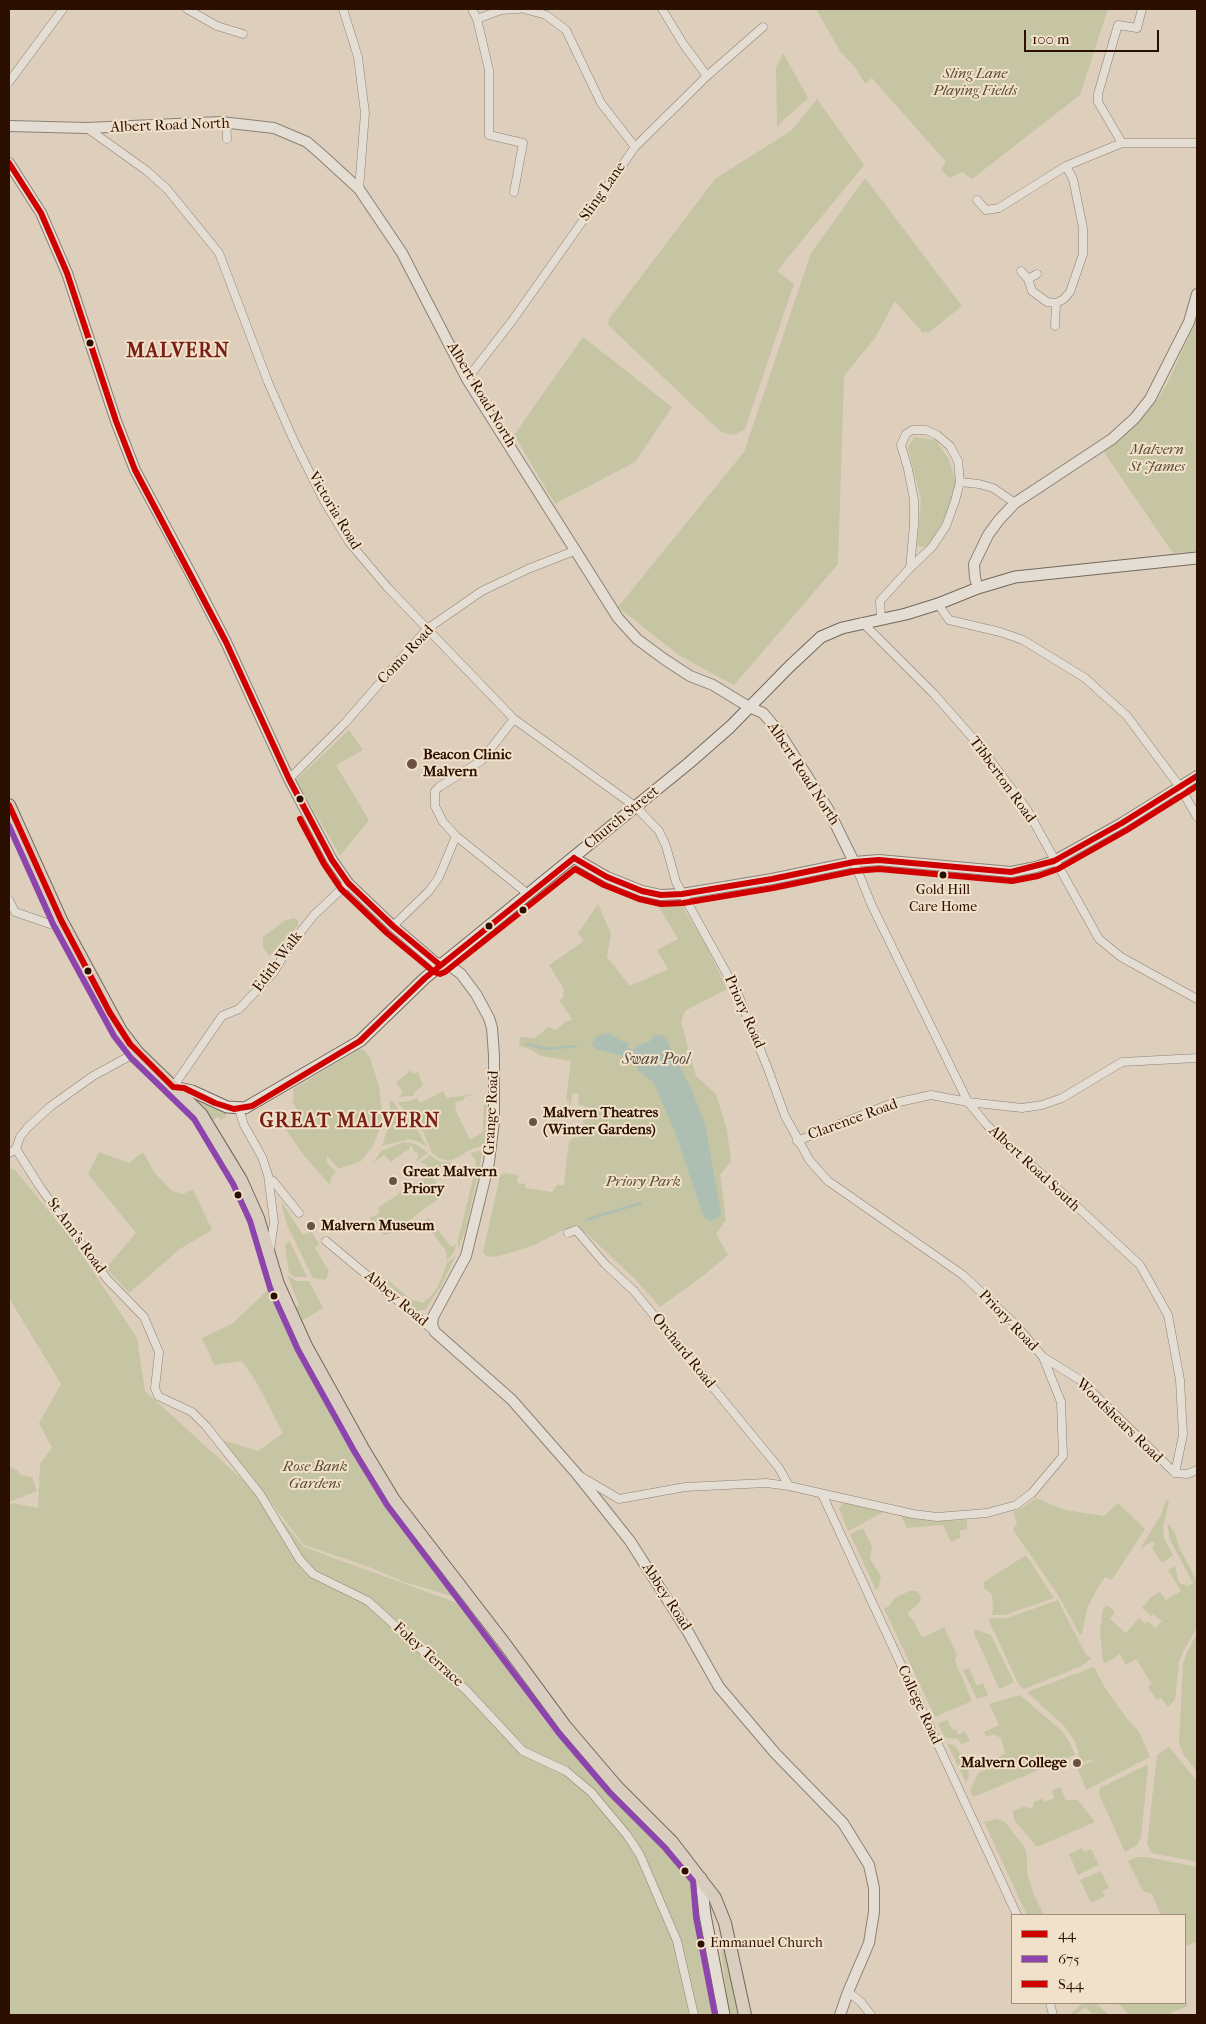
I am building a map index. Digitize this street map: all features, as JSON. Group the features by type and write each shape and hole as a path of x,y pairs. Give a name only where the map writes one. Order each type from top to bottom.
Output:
{"highway":[{"path":"9,805 61,920 110,1012 137,1052 207,1122 241,1180 255,1210 278,1284 306,1346 394,1500 504,1643 570,1733 617,1787 672,1842 715,1898 725,1923 745,2015"}],"main road":[{"name":"Church Street","path":"239,1109 260,1101 360,1041 440,965 689,763 822,637 862,622 906,614 1015,577 1197,558"},
{"path":"173,1086 192,1091 221,1106 239,1109"},
{"path":"701,1878 705,1914 724,2015"}],"street":[{"path":"9,82 63,9"},
{"path":"187,9 217,26 243,34"},
{"path":"343,9 358,57 365,113 359,189"},
{"path":"472,9 477,19 489,70 489,135 523,143 514,192"},
{"path":"477,19 500,10 518,9"},
{"path":"524,9 546,15 566,30 601,104 635,147"},
{"path":"662,9 684,45 707,76"},
{"path":"1122,143 1098,102 1098,94 1118,25 1137,28 1142,9"},
{"name":"Sling Lane","path":"467,379 512,321 635,147 707,76 763,26"},
{"path":"226,122 227,139"},
{"name":"Albert Road North","path":"9,126 87,128 226,122 274,128 307,142 359,189 402,253 467,379 618,618 637,639 664,660 690,676 713,685 749,707 763,713 779,732 828,809 854,862"},
{"name":"Victoria Road","path":"87,128 147,171 167,189 219,253 268,382 294,442 324,500 349,542 388,588 514,719 636,807 659,831 682,894"},
{"path":"986,210 999,208 1066,166 1122,143 1197,143"},
{"name":"Grange Road","path":"9,162 41,213 67,273 116,421 136,470 226,642 289,779 332,860 348,883 392,926 440,965 448,965 461,974 476,994 489,1018 493,1040 494,1095 493,1130 487,1173 466,1256 433,1317 432,1325 435,1332"},
{"path":"1020,271 1028,279 1032,291 1040,298 1056,303 1064,299 1070,292 1083,254 1081,219 1073,179 1066,166"},
{"path":"977,200 986,210 987,220"},
{"path":"1028,279 1036,274"},
{"path":"978,588 974,564 988,534 1015,503 1112,439 1135,418 1150,399 1189,322 1197,294"},
{"path":"1055,326 1056,303"},
{"path":"881,618 880,601 910,568 932,548 946,526 956,501 960,482 958,461 950,446 937,435 926,430 912,430 906,434 901,445 908,468 914,500 910,568"},
{"path":"960,482 993,488 1015,503"},
{"name":"Como Road","path":"289,779 332,738 427,629 482,591 528,569 574,551"},
{"path":"938,604 949,620 1023,640 1085,678 1127,716 1180,787 1197,817"},
{"name":"Tibberton Road","path":"862,622 934,694 978,744 1026,808 1099,939 1121,957 1197,999"},
{"path":"514,719 481,761 435,791 435,806 443,822 456,836 528,894"},
{"path":"574,858 607,877 642,891 661,895 682,894 772,880 854,862 879,860 1011,872 1036,867 1054,860 1122,824 1197,776"},
{"path":"392,926 429,891 440,877 456,836"},
{"name":"Albert Road South","path":"854,862 872,906 968,1102 1005,1143 1045,1177 1140,1265 1168,1315 1180,1380 1183,1435 1175,1473"},
{"name":"Edith Walk","path":"173,1086 222,1016 238,1010 264,983 314,915 348,883"},
{"name":"Priory Road","path":"576,1473 619,1499 692,1486 766,1483 789,1486 913,1514 937,1517 987,1513 1016,1505 1032,1493 1063,1456 1061,1402 1043,1357 1015,1324 962,1275 828,1181 810,1161 797,1141 785,1116 774,1082 737,992 682,894"},
{"path":"9,900 15,912 50,924 61,920"},
{"name":"St Ann's Road","path":"137,1052 93,1076 40,1115 20,1137 12,1151 107,1280 144,1318"},
{"name":"Clarence Road","path":"797,1141 890,1104 931,1095 968,1102 1022,1108 1042,1105 1062,1098 1122,1062 1197,1058"},
{"path":"239,1109 244,1125 264,1162 269,1179 274,1222 269,1256"},
{"path":"269,1179 273,1181 299,1213"},
{"name":"Orchard Road","path":"568,1233 576,1230 605,1264 634,1291 779,1468 789,1486"},
{"name":"Abbey Road","path":"326,1241 435,1332 512,1400 576,1473 630,1541 688,1632 719,1687 775,1753 843,1823 869,1865 874,1888 874,1912 869,1943 840,2015"},
{"name":"Foley Terrace","path":"144,1318 159,1352 155,1388 158,1396 192,1412 206,1426 260,1494 282,1532 313,1574 368,1601 467,1691 523,1751 566,1771 590,1792 610,1814 640,1855 676,1941 694,2015"},
{"name":"Woodshears Road","path":"1043,1357 1080,1380 1175,1473 1187,1474 1197,1470"},
{"name":"College Road","path":"822,1494 1017,1914"},
{"path":"848,1992 860,2000 871,2015"}],"green space":[{"name":"Sling Lane Playing Fields","path":"816,9 1108,9 1080,95 972,179 962,172 949,178 941,169 946,162 872,78 865,84 857,70 840,51"},
{"path":"783,53 808,98 777,126 776,68"},
{"path":"817,99 864,165 777,271 794,284 745,429 734,435 721,432 608,325 609,319 715,179 792,130"},
{"path":"865,178 962,306 928,333 926,331 923,333 895,301 875,338 844,376 838,564 734,685 680,656 618,607 744,452 811,253"},
{"name":"Malvern St James","path":"1197,313 1197,551 1173,553 1103,451 1142,419 1156,401 1167,384 1192,330"},
{"path":"583,337 672,407 635,462 555,504 514,435"},
{"path":"914,437 936,440 949,460 956,483 948,511 929,547 917,546 921,500 908,448"},
{"path":"349,730 363,750 336,765 369,820 340,856 296,780"},
{"name":"Priory Park","path":"656,902 681,904 707,947 727,989 685,1011 681,1022 696,1076 716,1094 727,1130 731,1161 720,1175 726,1220 716,1234 728,1255 660,1307 635,1279 586,1233 566,1229 532,1246 496,1257 486,1256 483,1252 500,1176 504,1173 518,1175 517,1183 526,1184 525,1188 552,1192 557,1185 564,1185 569,1141 575,1137 581,1137 585,1106 578,1105 579,1094 572,1093 571,1105 566,1100 571,1061 541,1056 530,1049 519,1046 520,1037 534,1038 549,1027 556,1030 566,1021 572,1019 559,1000 563,998 564,989 549,965 584,941 578,933 598,904 611,934 607,957 630,986 668,969 657,950 678,939"},
{"path":"294,918 298,921 298,926 269,956 263,947 263,937 284,921"},
{"name":"Great Malvern Priory","path":"360,1049 364,1050 370,1058 379,1086 382,1112 380,1128 373,1146 361,1161 339,1169 327,1156 327,1162 336,1172 331,1178 330,1185 305,1157 286,1130 303,1120 292,1101 294,1099 293,1089"},
{"path":"411,1070 413,1074 418,1072 423,1086 410,1097 399,1097 403,1092 396,1082"},
{"path":"443,1091 447,1098 473,1094 464,1097 464,1100 455,1102 456,1111 470,1140 483,1132 484,1102 488,1099 484,1146 474,1148 450,1161 441,1159 432,1153 424,1133 397,1102 406,1102 417,1098 420,1103"},
{"path":"196,1098 226,1114 226,1117 221,1120 218,1117 213,1120 238,1161 236,1161 195,1100"},
{"path":"390,1101 393,1101 400,1112 415,1126 427,1147 410,1139 382,1146 390,1121"},
{"path":"404,1142 416,1144 428,1153 417,1161 418,1152 415,1153 411,1145 410,1149 402,1152 391,1162 384,1155 373,1163 381,1151"},
{"path":"483,1150 466,1228 458,1249 458,1240 476,1167 475,1159 470,1153"},
{"path":"99,1152 129,1163 143,1152 154,1172 172,1191 183,1194 193,1189 212,1230 180,1249 129,1293 106,1268 136,1233 88,1174"},
{"path":"430,1155 440,1162 452,1163 431,1175 424,1163 419,1163"},
{"path":"9,1169 15,1170 71,1238 137,1338 145,1391 265,1500 304,1547 460,1604 544,1720 615,1797 644,1823 686,1866 701,1922 719,2015 9,2015 9,1507 12,1503 38,1508 40,1464 52,1448 39,1423 61,1384 9,1298"},
{"path":"431,1175 442,1191 442,1196 392,1233 384,1235 381,1231 383,1227 380,1223 374,1225 369,1217 377,1215 380,1211 378,1208 397,1195 399,1196 398,1194 401,1191 403,1193 404,1189 409,1190 421,1180 423,1181 422,1179"},
{"path":"281,1201 303,1235 311,1231 319,1244 315,1248 329,1271 326,1280 313,1278 287,1225"},
{"path":"429,1218 451,1247 456,1245 454,1253 447,1260 446,1251 424,1221"},
{"path":"288,1241 307,1277 295,1277 289,1273 285,1246"},
{"path":"456,1255 441,1286 425,1310 417,1310 381,1278 387,1279 410,1299 423,1303 438,1286 447,1263"},
{"path":"287,1275 297,1281 309,1281 323,1308 302,1321 296,1307 299,1305"},
{"name":"Rose Bank Gardens","path":"273,1285 296,1334 462,1599 404,1582 369,1567 304,1545 222,1440 258,1451 283,1433 258,1385 242,1361 214,1365 202,1338 232,1324"},
{"path":"10,1467 18,1471 20,1475 32,1477 37,1491 9,1502"},
{"path":"1036,1498 1065,1510 1104,1516 1118,1503 1145,1529 1112,1580 1105,1577 1097,1589 1087,1609 1082,1634 1080,1635 1058,1595 1013,1530 1017,1523 1013,1512"},
{"path":"1166,1500 1169,1501 1163,1528 1164,1538 1173,1555 1162,1563 1152,1548 1155,1545 1153,1541 1140,1549 1161,1515"},
{"path":"845,1503 884,1512 848,1531 839,1509"},
{"path":"901,1515 946,1521 967,1520 967,1529 959,1531 961,1537 951,1542 943,1525 907,1528"},
{"path":"1167,1522 1175,1533 1179,1547 1197,1581 1197,1627 1179,1662 1175,1700 1168,1707 1161,1698 1157,1700 1148,1688 1151,1683 1136,1659 1126,1665 1120,1654 1106,1663 1103,1662 1100,1632 1103,1609 1107,1605 1115,1612 1110,1619 1126,1633 1139,1618 1145,1624 1147,1621 1156,1628 1162,1621 1153,1614 1151,1616 1142,1608 1152,1596 1160,1592 1166,1600 1181,1591 1168,1570 1175,1566 1179,1583 1188,1586 1193,1583 1170,1540"},
{"path":"863,1528 872,1547 870,1559 881,1576 876,1590 850,1534"},
{"path":"1026,1555 1054,1598 1005,1615 992,1615 992,1594 984,1588 984,1582"},
{"path":"909,1591 917,1591 921,1598 919,1603 907,1614 914,1621 922,1638 944,1627 957,1655 955,1661 972,1701 935,1717 884,1608 888,1607 895,1598"},
{"path":"1058,1600 1086,1655 1092,1658 1082,1666 1024,1689 1019,1685 989,1621 990,1618 1007,1618"},
{"path":"975,1629 991,1635 1014,1682 999,1689 974,1633"},
{"path":"1197,1633 1197,1772 1183,1754 1179,1743 1183,1664"},
{"path":"1094,1667 1105,1688 1128,1720 1138,1730 1150,1757 1086,1790 1077,1767 1092,1761 1092,1759 1080,1764 1079,1753 1074,1740 1066,1728 1027,1692"},
{"path":"969,1668 977,1686 983,1683 988,1695 977,1699 963,1670"},
{"path":"1020,1695 1062,1731 1075,1755 973,1797 970,1791 978,1773 998,1763 997,1759 1005,1753 1001,1738 995,1735 986,1736 984,1732 999,1725 989,1704"},
{"path":"947,1720 953,1730 956,1729 958,1735 965,1731 970,1741 962,1744 957,1739 945,1738 938,1724"},
{"path":"947,1743 955,1746 967,1763 969,1776 966,1783"},
{"path":"1169,1747 1197,1781 1197,1862 1152,1853 1147,1844 1157,1755"},
{"path":"1147,1765 1141,1838 1137,1845 1125,1852 1099,1794 1100,1788"},
{"path":"1060,1787 1066,1800 1078,1800 1095,1822 1037,1847 1014,1820 1013,1811 1025,1806 1030,1809 1033,1807 1034,1802 1042,1798 1044,1802 1054,1798 1052,1791"},
{"path":"997,1819 1005,1822 1025,1848 1027,1873 1034,1895 1044,1914 1027,1914 984,1822"},
{"path":"1082,1848 1084,1852 1091,1849 1099,1865 1078,1875 1069,1854"},
{"path":"1137,1857 1147,1857 1197,1867 1197,1942 1186,1946 1186,1914 1161,1914 1152,1894 1143,1891 1128,1861"},
{"path":"1101,1871 1109,1888 1102,1891 1105,1896 1091,1903 1080,1880"},
{"path":"725,1939 741,2015 729,2015 720,1940"},
{"path":"1186,2001 1188,2006 1170,2013 1171,2015 1130,2015 1118,2004 1186,2004"},
{"path":"1082,2004 1097,2004 1109,2015 1094,2015 1085,2007 1076,2015 1069,2015"}],"water":[{"path":"609,1033 621,1041 628,1042 629,1045 623,1056 596,1049 592,1045 595,1038"},
{"name":"Swan Pool","path":"655,1035 662,1035 667,1040 693,1093 705,1124 721,1213 720,1216 712,1221 704,1218 674,1129 653,1082 639,1071 631,1060 635,1048 638,1045 649,1042"}],"waterway":[{"path":"527,1044 546,1049 576,1046"},
{"path":"627,1049 634,1051"},
{"path":"586,1220 641,1203"}],"transit line":[{"name":"44","path":"9,163 41,213 67,273 116,421 135,470 226,642 289,779 332,860 348,883 393,926 440,965"},
{"name":"44","path":"574,858 607,877 642,891 661,895 682,894 772,879 854,862 879,860 1011,872 1054,861 1122,823 1197,776"},
{"name":"S44","path":"300,819 324,864 341,889 387,933 434,972 440,974 575,869 604,885 639,899 661,904 683,903 773,888 855,871 879,869 1012,881 1038,876 1058,869 1127,830 1197,786"},
{"name":"44","path":"9,805 61,920 110,1013 130,1044 173,1087 184,1088 215,1103 234,1109 252,1106 360,1041 425,978 574,858"},
{"name":"675","path":"9,826 53,924 114,1036 131,1058 194,1119 233,1184 250,1221 270,1288 298,1350 354,1451 387,1505 558,1732 610,1793 665,1848 693,1881 696,1917 715,2015"}],"place":[{"name":"Beacon Clinic Malvern","path":"412,764"},
{"name":"Gold Hill Care Home","path":"943,875"},
{"name":"Malvern Theatres (Winter Gardens)","path":"533,1122"},
{"name":"Great Malvern Priory","path":"393,1181"},
{"name":"Malvern Museum","path":"311,1226"},
{"name":"Malvern College","path":"1077,1763"},
{"name":"Emmanuel Church","path":"701,1944"}],"district":[{"name":"MALVERN","path":"178,352"},
{"name":"GREAT MALVERN","path":"350,1122"}]}
